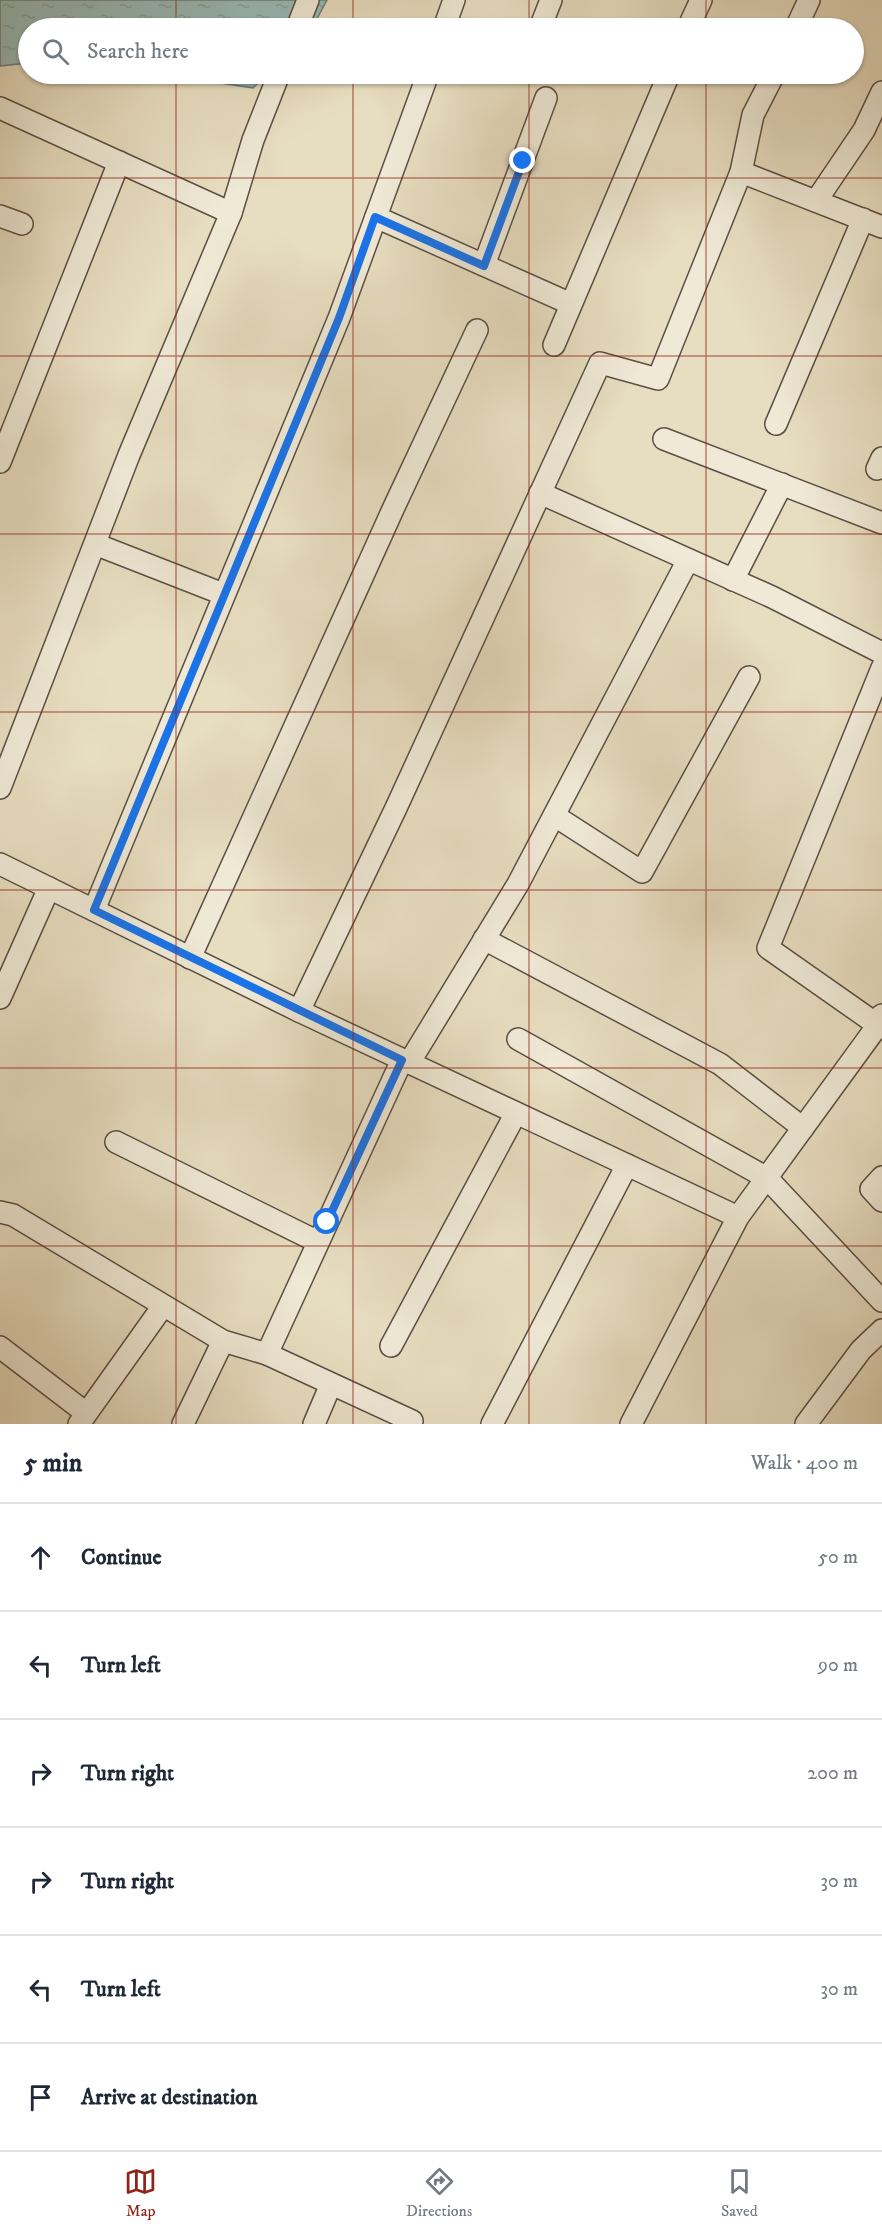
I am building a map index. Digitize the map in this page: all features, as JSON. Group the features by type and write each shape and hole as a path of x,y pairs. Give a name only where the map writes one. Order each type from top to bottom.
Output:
{"street":[{"path":"301,18 308,0"},
{"path":"448,18 454,0"},
{"path":"544,18 551,0"},
{"path":"693,18 701,0"},
{"path":"801,18 809,0"},
{"path":"0,788 129,455 231,213 253,140 275,84"},
{"path":"94,910 339,318 424,84"},
{"path":"554,345 665,84"},
{"path":"299,1011 396,808 600,363 657,380 741,172 753,116 769,84"},
{"path":"816,201 864,130 882,92"},
{"path":"484,266 546,98"},
{"path":"0,108 231,213"},
{"path":"0,462 119,162"},
{"path":"741,172 873,223 776,424"},
{"path":"0,216 22,224"},
{"path":"375,217 571,304"},
{"path":"190,958 394,507 477,330"},
{"path":"664,439 882,524"},
{"path":"733,580 782,484"},
{"path":"540,494 733,580 882,653"},
{"path":"95,544 223,594"},
{"path":"267,1354 318,1242 406,1061 484,939 555,816 688,560"},
{"path":"631,1424 738,1217 881,1023 768,948 882,668"},
{"path":"555,816 642,872 749,677"},
{"path":"0,864 299,1011 738,1217"},
{"path":"2,988 50,888"},
{"path":"484,939 720,1064 803,1128"},
{"path":"518,1039 767,1178 882,1301"},
{"path":"391,1346 516,1113"},
{"path":"116,1142 318,1242"},
{"path":"492,1424 627,1165"},
{"path":"882,1177 872,1189 882,1201"},
{"path":"0,1212 13,1215 223,1341 267,1354 412,1421"},
{"path":"0,1347 82,1419 163,1305"},
{"path":"806,1424 861,1350 882,1330"},
{"path":"183,1424 223,1341"},
{"path":"314,1424 332,1384"}],"water":[{"path":"0,0 327,0 317,18 18,18 18,64 0,66"},
{"path":"227,84 257,84 253,88"}],"route":[{"path":"327,1222 402,1060 94,910 339,318 375,217 484,266 523,161"}]}
